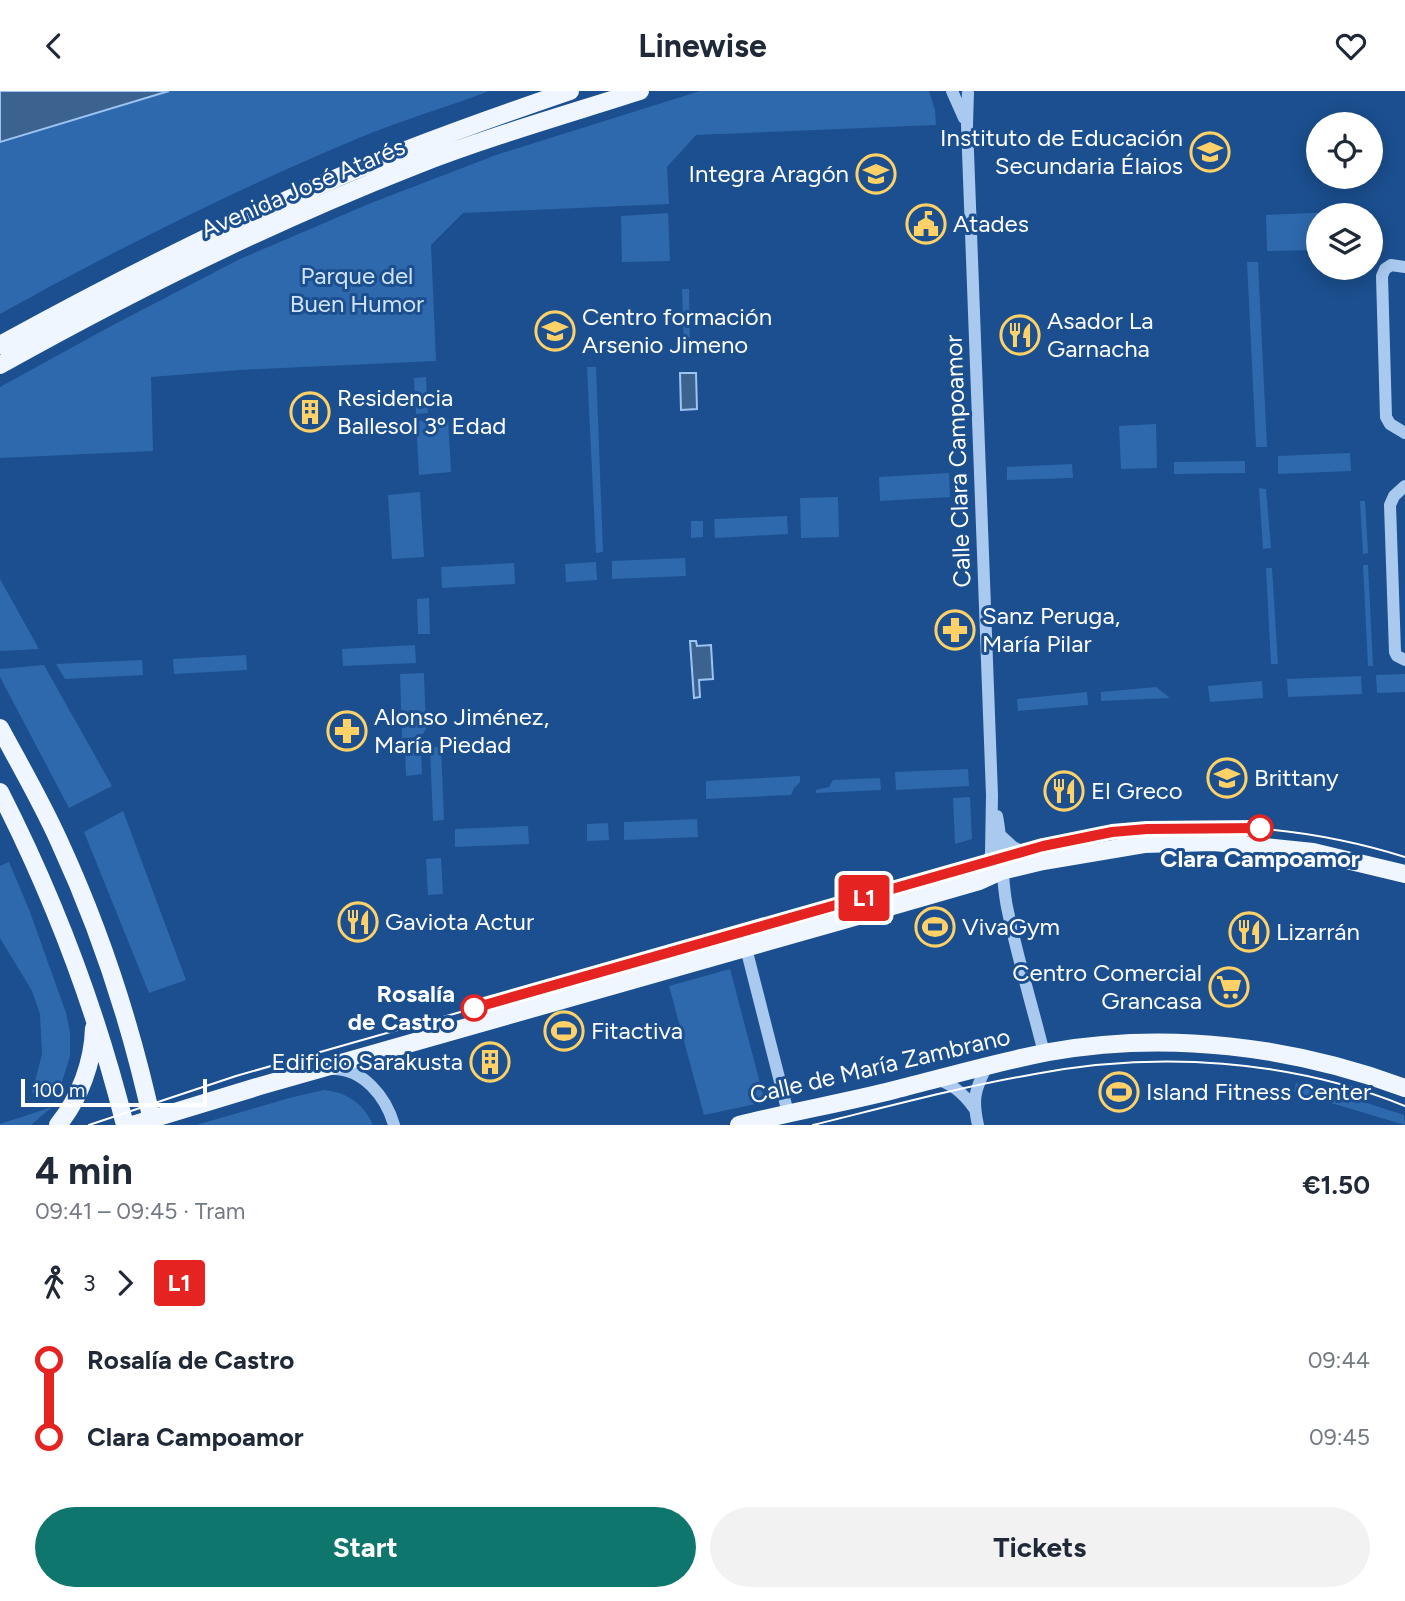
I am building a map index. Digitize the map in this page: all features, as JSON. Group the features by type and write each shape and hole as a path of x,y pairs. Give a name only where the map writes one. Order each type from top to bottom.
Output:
{"main road":[{"name":"Avenida José Atarés","path":"0,345 156,261 318,186 419,145 570,91"},
{"name":"Avenida José Atarés","path":"0,366 133,293 284,220 489,138 640,91"},
{"path":"0,728 56,835 90,913 124,1010 152,1122"},
{"path":"0,792 61,922 114,1079 125,1125"},
{"path":"132,1125 152,1122 325,1068 1042,861 1144,844 1214,842 1300,850 1402,871"},
{"path":"58,1125 70,1108 89,1064 94,1021"},
{"name":"Calle de María Zambrano","path":"738,1125 788,1113 810,1111 1044,1053 1103,1045 1211,1044 1259,1049 1335,1065 1405,1088"}],"street":[{"name":"Calle Clara Campoamor","path":"952,91 967,125"},
{"name":"Calle Clara Campoamor","path":"968,91 967,125 992,795 991,853 979,881"},
{"path":"1402,430 1390,424 1386,417 1382,276 1385,269 1391,265 1405,267"},
{"path":"1403,490 1394,496 1390,505 1395,652 1405,660"},
{"name":"Calle Clara Campoamor","path":"992,795 1001,836 1001,871 1007,908 1044,1053"},
{"path":"1001,836 1013,847 1042,861"},
{"path":"746,948 788,1113"},
{"path":"978,1125 974,1108 977,1086 987,1066"},
{"path":"325,1068 346,1069 365,1080 381,1097 394,1125"},
{"path":"935,1079 959,1091 974,1108"}],"green space":[{"path":"169,91 489,91 371,133 309,159 131,244 0,314 0,142"},
{"name":"Parque del Buen Humor","path":"700,91 929,91 936,125 696,135 667,167 669,204 463,213 431,245 436,361 151,377 153,451 0,458 0,387 113,325 240,259 371,203 496,155"},
{"path":"668,213 670,261 622,262 621,216"},
{"path":"1306,213 1306,250 1267,251 1266,215"},
{"path":"1247,262 1258,262 1267,447 1256,447"},
{"path":"682,289 689,289 690,347 684,348"},
{"path":"587,367 596,367 603,552 596,553"},
{"path":"426,377 428,413 416,414 414,378"},
{"path":"448,418 451,472 419,475 416,421"},
{"path":"1156,424 1157,468 1121,469 1119,426"},
{"path":"1350,453 1351,471 1278,474 1278,456"},
{"path":"1245,461 1245,473 1174,474 1174,462"},
{"path":"1072,464 1073,478 1007,480 1007,467"},
{"path":"949,473 950,497 880,501 879,477"},
{"path":"1259,488 1266,489 1271,548 1263,549"},
{"path":"420,492 424,557 392,559 388,495"},
{"path":"838,497 839,537 801,538 800,498"},
{"path":"1360,501 1365,501 1368,553 1363,554"},
{"path":"787,516 788,534 715,538 714,519"},
{"path":"691,521 703,521 703,537 691,538"},
{"path":"685,558 686,576 612,579 612,561"},
{"path":"596,562 597,580 566,582 565,564"},
{"path":"514,563 515,584 442,588 441,567"},
{"path":"1363,565 1368,565 1373,666 1368,666"},
{"path":"1266,568 1272,568 1278,664 1271,664"},
{"path":"0,579 39,649 0,651"},
{"path":"429,598 430,634 418,634 417,599"},
{"path":"415,645 416,663 343,666 342,649"},
{"path":"246,655 247,670 174,674 173,659"},
{"path":"142,660 143,675 65,679 56,664"},
{"path":"44,665 112,786 69,808 0,677 0,669"},
{"path":"424,673 426,729 421,737 402,738 400,674"},
{"path":"1405,674 1405,692 1377,693 1376,675"},
{"path":"1361,676 1362,694 1288,697 1287,679"},
{"path":"1262,681 1263,698 1210,702 1208,686"},
{"path":"1156,687 1170,698 1101,701 1101,692"},
{"path":"1087,692 1088,705 1018,711 1017,699"},
{"path":"430,747 441,747 444,820 433,821"},
{"path":"421,748 422,774 406,776 405,749"},
{"path":"968,769 969,786 896,790 895,772"},
{"path":"800,776 800,782 791,795 706,799 706,781"},
{"path":"880,778 881,790 816,793 816,790 829,787 833,780"},
{"path":"970,797 972,839 955,844 953,798"},
{"path":"123,811 186,980 149,993 84,832"},
{"path":"697,819 698,837 624,840 624,822"},
{"path":"608,823 609,840 587,841 587,824"},
{"path":"528,826 529,844 455,847 455,829"},
{"path":"441,858 443,894 428,895 426,859"},
{"path":"9,862 30,912 66,1013 70,1032 70,1056 61,1085 53,1090 32,1093 42,1054 40,1014 32,991 0,938 0,866"},
{"path":"730,969 765,1102 704,1115 669,986"},
{"path":"1296,1083 1404,1115 1405,1125 1294,1092"},
{"path":"324,1090 340,1093 354,1100 365,1111 373,1125 196,1125 293,1097"},
{"path":"52,1107 31,1125 0,1125 0,1124"}],"shaded area":[{"path":"0,91 169,91 0,142"},
{"path":"680,373 696,373 697,409 681,410"},
{"path":"690,641 696,641 697,646 711,645 713,679 699,680 700,697 694,698"}],"tram line":[{"path":"89,1125 236,1076 1069,840 1148,829 1222,826 1334,839 1405,857"},
{"name":"L1","path":"474,1008 1043,846 1112,832 1147,829 1260,828"},
{"path":"813,1125 1007,1079 1081,1067 1128,1063 1223,1064 1270,1069 1361,1090 1405,1106"}],"place":[{"name":"Instituto de Educación Secundaria Élaios","path":"1210,152"},
{"name":"Integra Aragón","path":"876,174"},
{"name":"Atades","path":"926,224"},
{"name":"Centro formación Arsenio Jimeno","path":"555,331"},
{"name":"Asador La Garnacha","path":"1020,335"},
{"name":"Residencia Ballesol 3º Edad","path":"310,412"},
{"name":"Sanz Peruga, María Pilar","path":"955,630"},
{"name":"Alonso Jiménez, María Piedad","path":"347,731"},
{"name":"Brittany","path":"1227,778"},
{"name":"El Greco","path":"1064,791"},
{"name":"Clara Campoamor","path":"1260,828"},
{"name":"Gaviota Actur","path":"358,922"},
{"name":"VivaGym","path":"935,927"},
{"name":"Lizarrán","path":"1249,932"},
{"name":"Centro Comercial Grancasa","path":"1229,987"},
{"name":"Rosalía de Castro","path":"474,1008"},
{"name":"Fitactiva","path":"564,1031"},
{"name":"Edificio Sarakusta","path":"490,1062"},
{"name":"Island Fitness Center","path":"1119,1092"}]}
